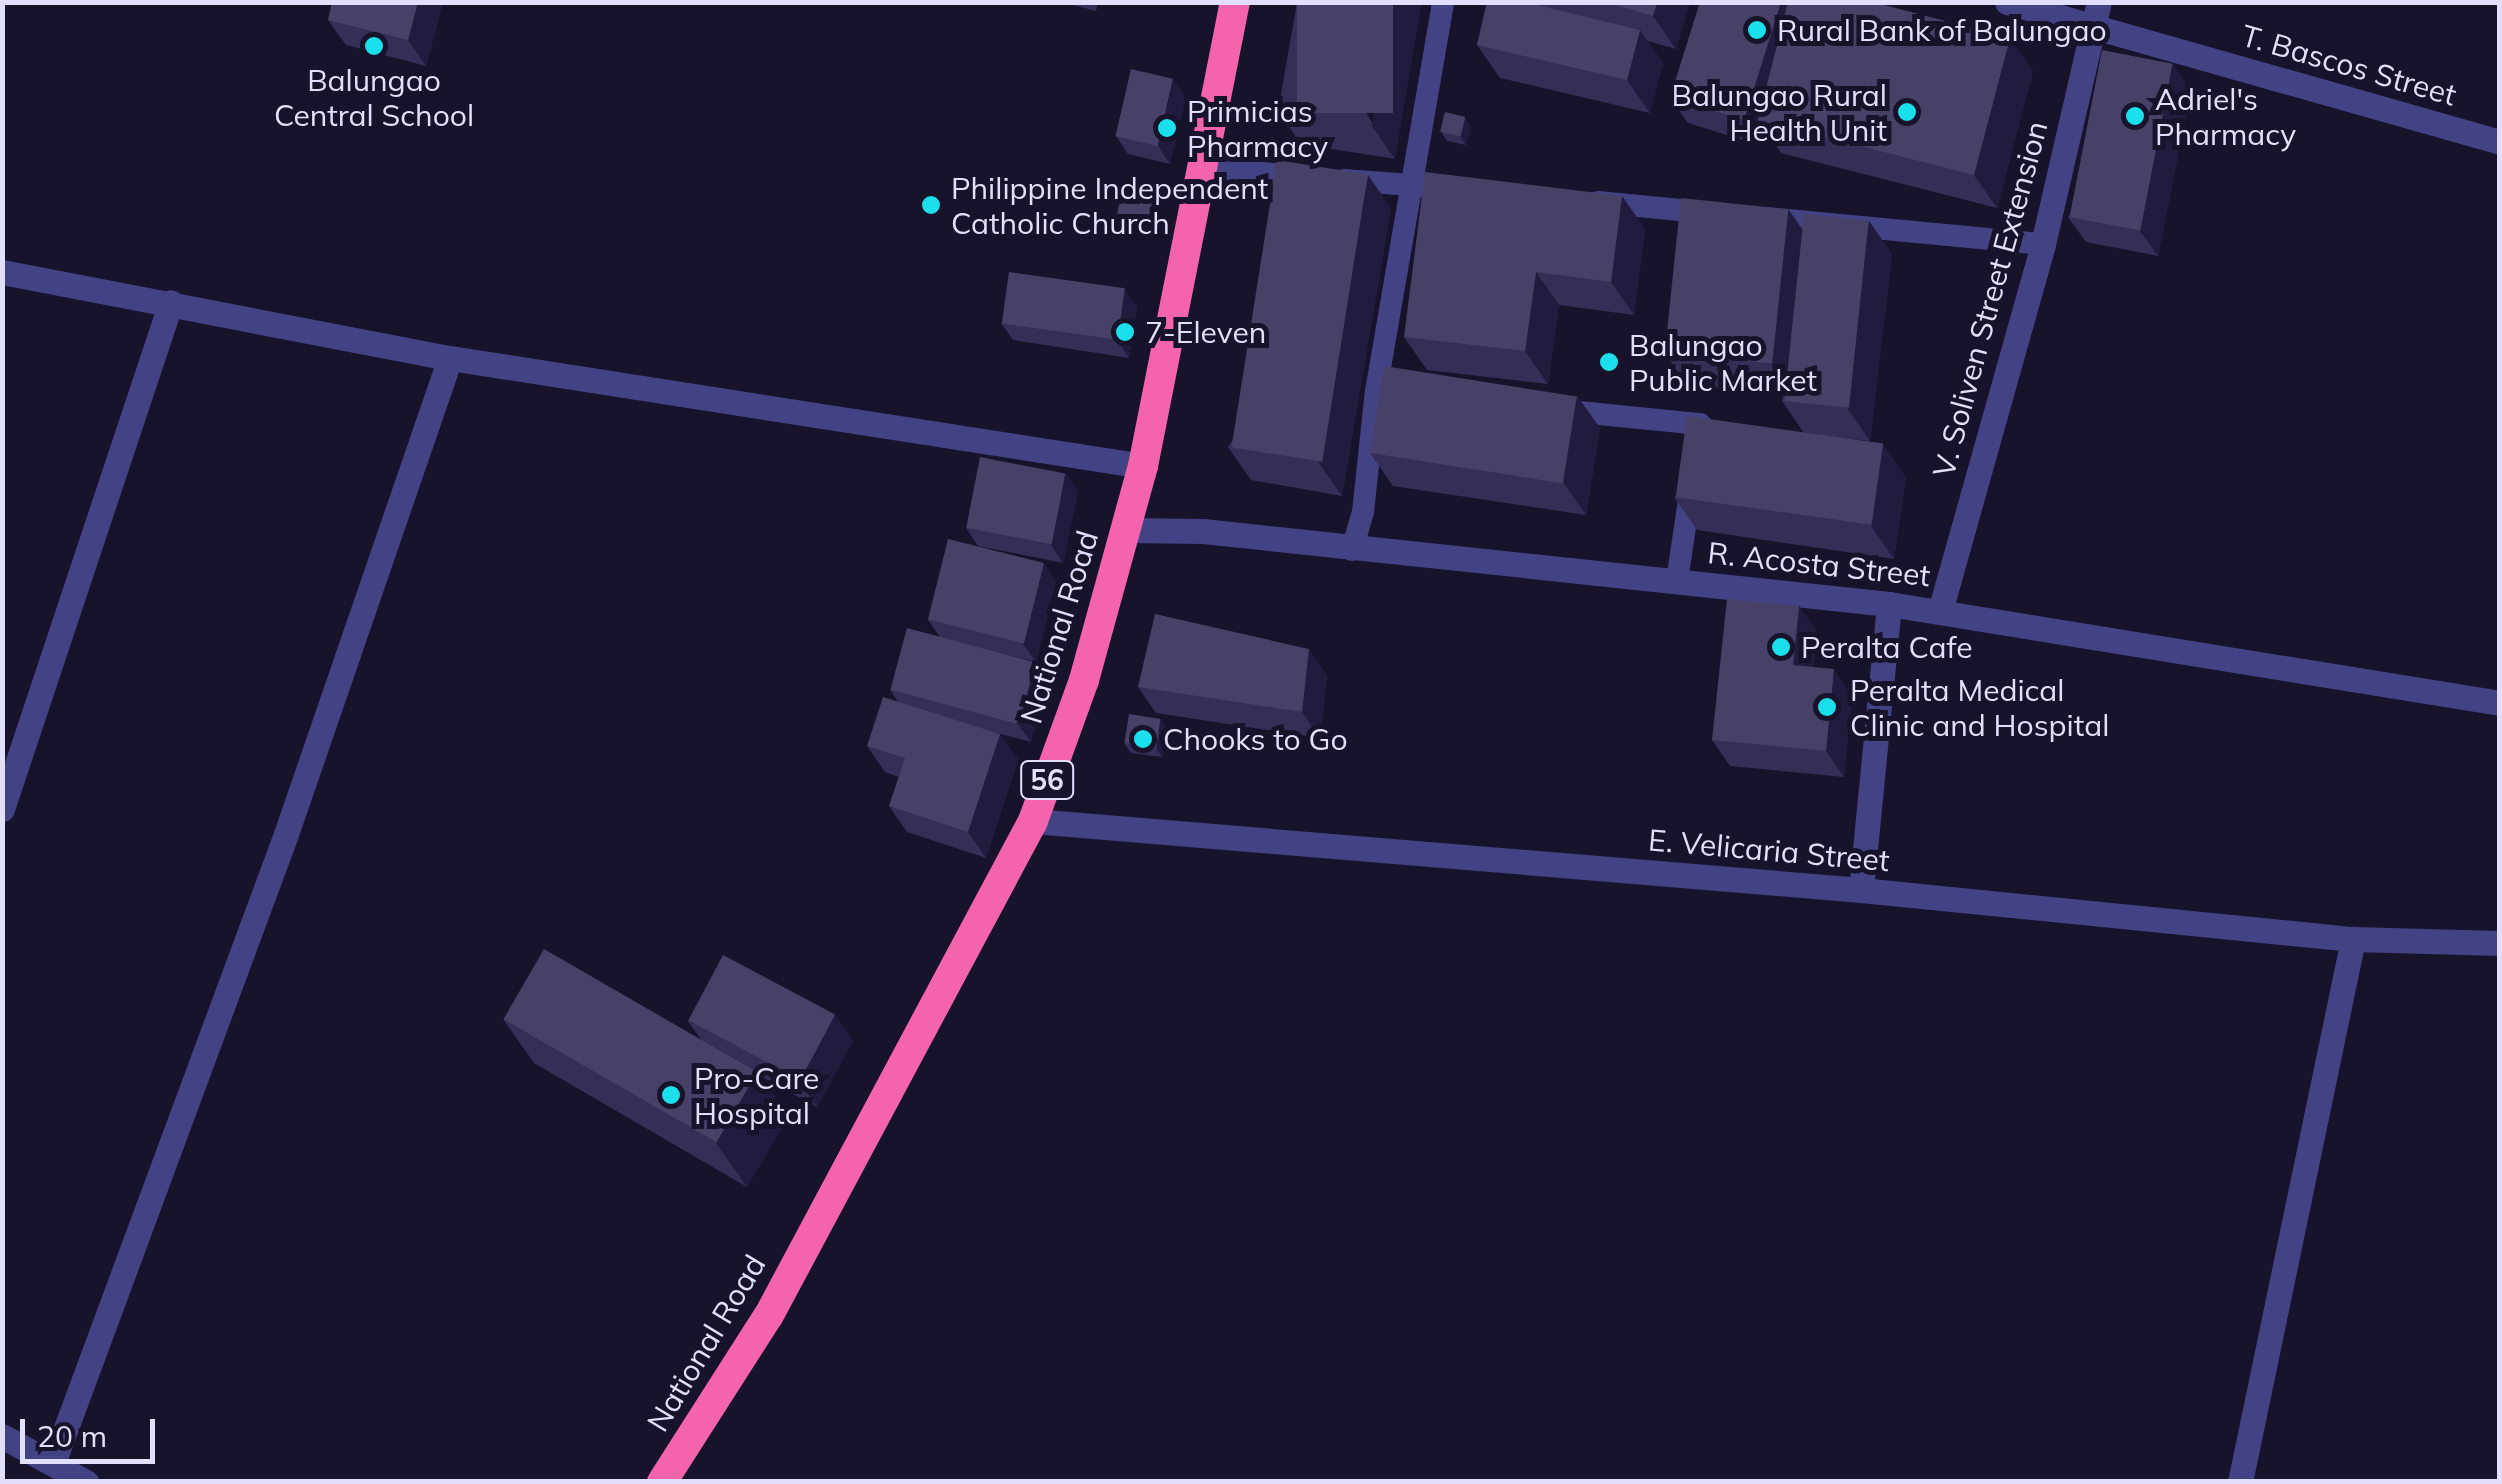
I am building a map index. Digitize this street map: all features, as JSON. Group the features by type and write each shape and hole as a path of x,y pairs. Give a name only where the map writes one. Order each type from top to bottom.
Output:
{"highway":[{"name":"National Road","path":"662,1482 769,1314 1033,820 1084,680 1143,466 1234,2"}],"street":[{"name":"T. Bascos Street","path":"2007,2 2095,14 2500,142"},
{"name":"V. Soliven Street Extension","path":"1940,611 2042,244 2095,14"},
{"path":"2,272 450,358 1143,466"},
{"path":"2,809 171,302"},
{"path":"53,1463 286,834 450,358"},
{"name":"R. Acosta Street","path":"1126,530 1203,531 1352,550 1889,604 2500,704"},
{"path":"1861,890 1889,604"},
{"name":"E. Velicaria Street","path":"1033,820 1861,890 2353,939 2500,943"},
{"path":"2240,1482 2353,939"},
{"path":"2,1436 86,1482"}],"lane":[{"path":"1352,550 1386,392 1412,185 1443,2"},
{"path":"1202,169 1472,190"},
{"path":"1570,200 2042,244"},
{"path":"1529,407 1700,424 1677,581"}],"building":[{"path":"332,2 418,2 408,40 328,20"},
{"path":"1297,2 1393,2 1393,113 1297,113"},
{"path":"1487,2 1525,2 1640,30 1627,80 1477,45"},
{"path":"1605,2 1657,2 1653,16"},
{"path":"1700,2 1781,2 1744,120 1670,98"},
{"name":"Balungao Rural Health Unit","path":"1788,2 1873,2 2010,38 1974,175 1758,120"},
{"path":"2102,50 2173,64 2140,231 2070,217"},
{"path":"1131,69 1173,79 1157,146 1115,136"},
{"path":"1445,112 1465,117 1461,136 1440,131"},
{"path":"1277,160 1368,174 1322,462 1231,447"},
{"path":"1425,172 1622,196 1611,282 1536,272 1525,351 1404,337"},
{"path":"1124,181 1156,188 1149,220 1117,213"},
{"path":"1681,198 1788,209 1772,363 1665,352"},
{"path":"1804,214 1869,221 1849,408 1784,401"},
{"path":"1009,272 1125,288 1118,340 1002,323"},
{"path":"1384,366 1577,397 1563,483 1370,453"},
{"path":"1687,416 1883,444 1872,525 1676,497"},
{"path":"980,457 1065,474 1052,544 966,528"},
{"path":"948,539 1044,563 1024,643 928,620"},
{"path":"1727,599 1799,606 1793,665 1834,669 1826,751 1712,740"},
{"path":"1155,614 1309,649 1302,712 1138,687"},
{"path":"907,628 1035,662 1019,724 890,690"},
{"path":"883,697 1000,734 968,832 889,806 905,758 867,746"},
{"path":"1129,714 1161,719 1156,748 1124,743"},
{"path":"544,949 757,1072 717,1142 504,1019"},
{"path":"723,955 835,1015 800,1080 688,1020"}],"place":[{"name":"Rural Bank of Balungao","path":"1757,30"},
{"name":"Balungao Central School","path":"374,46"},
{"name":"Balungao Rural Health Unit","path":"1907,112"},
{"name":"Adriel's Pharmacy","path":"2135,116"},
{"name":"Primicias Pharmacy","path":"1167,128"},
{"name":"Philippine Independent Catholic Church","path":"931,205"},
{"name":"7-Eleven","path":"1125,332"},
{"name":"Balungao Public Market","path":"1609,362"},
{"name":"Peralta Cafe","path":"1781,647"},
{"name":"Peralta Medical Clinic and Hospital","path":"1827,707"},
{"name":"Chooks to Go","path":"1143,739"},
{"name":"Pro-Care Hospital","path":"671,1095"}]}
